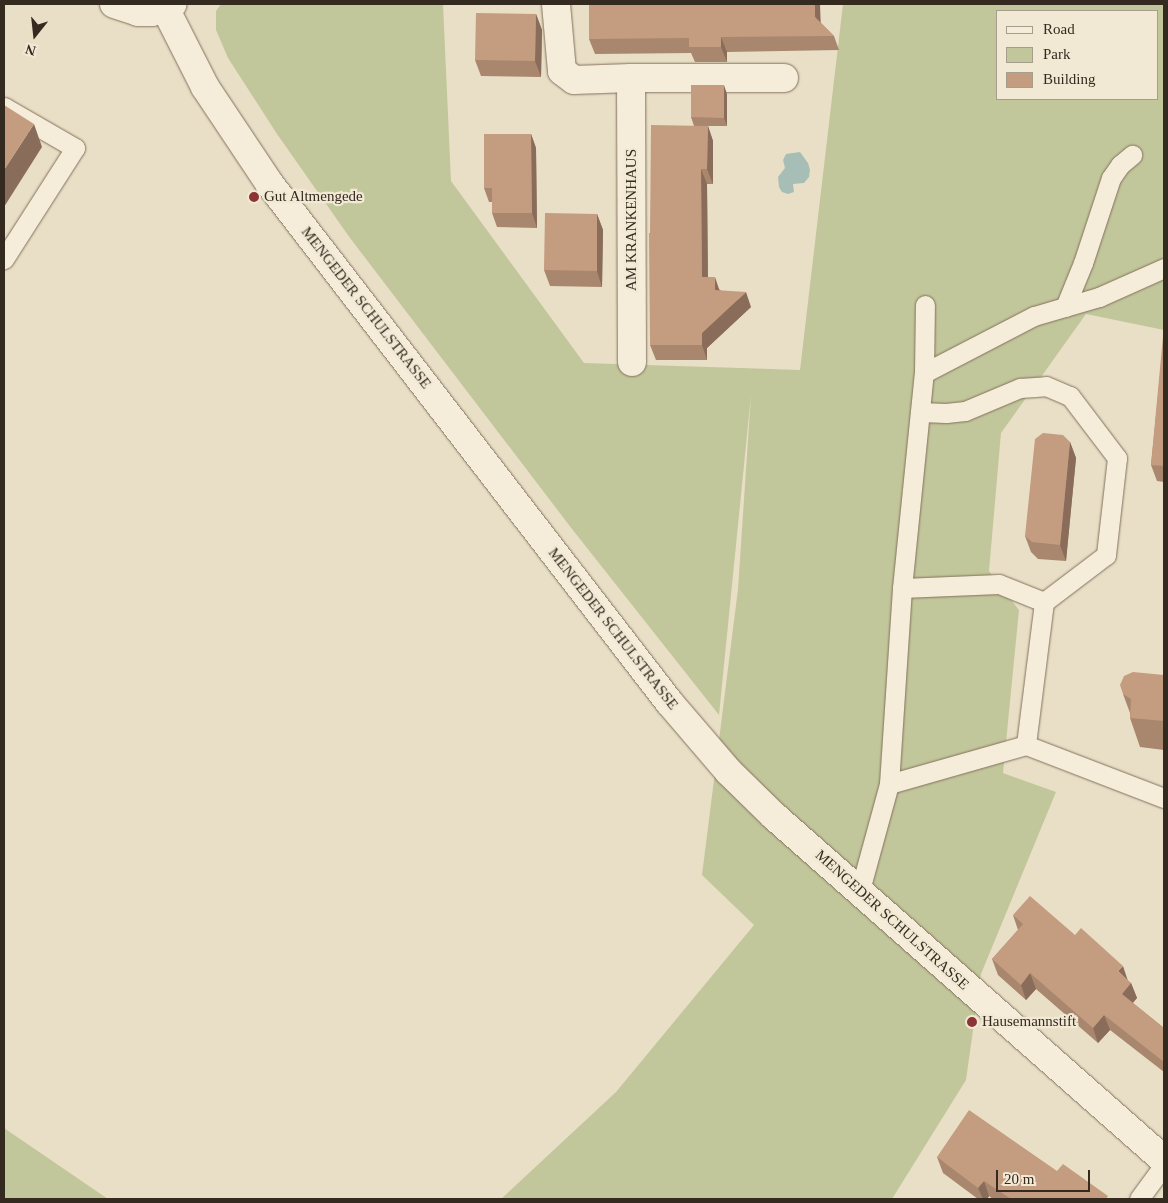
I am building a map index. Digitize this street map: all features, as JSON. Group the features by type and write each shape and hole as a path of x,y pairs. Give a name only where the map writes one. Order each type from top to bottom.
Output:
{"main road":[{"path":"114,4 138,12 152,12 169,6"},
{"path":"556,4 562,71 574,80 784,78"},
{"name":"MENGEDER SCHULSTRASSE","path":"169,6 205,88 269,183 669,702 748,791 774,816 1164,1160"},
{"name":"AM KRANKENHAUS","path":"631,78 632,362"}],"lane":[{"path":"4,107 75,148 4,259"},
{"path":"1065,307 1083,263 1111,178 1120,164 1132,155"},
{"path":"924,373 1034,316 1099,297 1164,268"},
{"path":"860,890 889,784 902,588 924,373 925,306"},
{"path":"920,412 946,413 965,411 1020,388 1046,386 1070,396 1117,458 1106,555 1044,602 1026,744"},
{"path":"902,588 999,584 1044,602"},
{"path":"889,784 1026,744 1164,798"},
{"path":"1139,1199 1164,1165"}],"green space":[{"path":"221,4 443,4 451,181 584,363 800,370 843,4 1164,4 1164,330 1086,314 1001,433 989,571 1019,610 1003,773 1056,792 981,974 966,1080 892,1199 501,1199 616,1092 754,925 702,875 738,589 751,395 719,715 572,529 350,238 277,134 228,58 216,30 216,11"},
{"path":"4,1128 108,1199 4,1199"}],"water":[{"path":"800,152 808,163 809,177 804,183 793,184 794,192 788,194 782,192 779,187 778,177 785,168 783,160 786,154"}],"building":[{"path":"589,4 815,4 815,17 834,36 721,37 721,47 689,47 689,38 589,39"},
{"path":"476,13 536,14 535,61 475,60"},
{"path":"691,85 724,85 724,118 691,117"},
{"path":"4,105 34,124 4,170"},
{"path":"651,125 708,126 707,169 701,169 702,277 715,277 715,290 746,292 702,333 702,345 650,345 649,233"},
{"path":"484,134 531,134 532,213 492,213 492,188 484,188"},
{"path":"545,213 597,214 597,271 544,270"},
{"path":"1164,336 1164,466 1151,465"},
{"path":"1043,433 1063,435 1070,442 1060,545 1032,542 1025,536 1035,439"},
{"path":"1133,672 1164,675 1164,721 1130,718 1131,699 1123,694 1120,685 1124,676"},
{"path":"1030,896 1075,935 1081,928 1123,966 1118,971 1131,983 1122,994 1164,1028 1164,1062 1104,1015 1093,1028 1030,973 1021,985 992,959 1023,924 1013,915"},
{"path":"969,1110 1057,1171 1063,1164 1108,1196 1106,1199 1011,1199 984,1181 978,1188 937,1157"}],"place":[{"name":"Gut Altmengede","path":"254,197"},
{"name":"Hausemannstift","path":"972,1022"}]}
